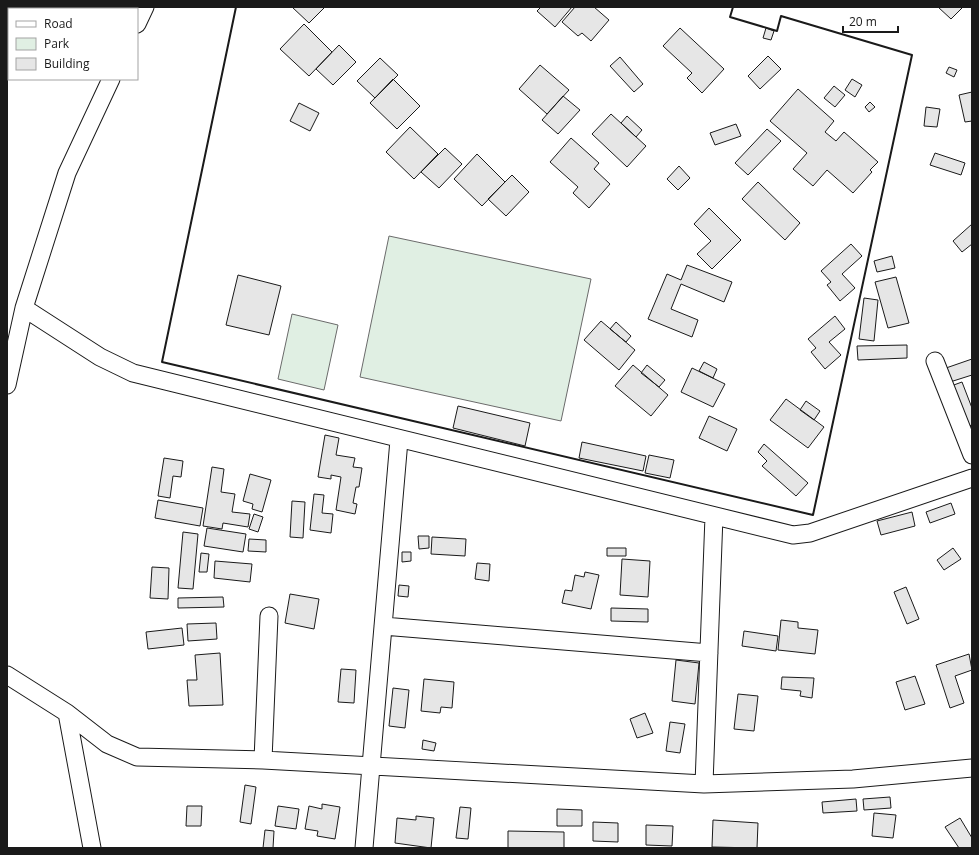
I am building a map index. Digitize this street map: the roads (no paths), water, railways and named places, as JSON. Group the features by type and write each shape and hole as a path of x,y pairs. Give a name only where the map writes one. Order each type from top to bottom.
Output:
{"street":[{"path":"138,22 145,7"},
{"path":"7,385 24,308 67,173 111,80"},
{"path":"24,308 100,357 133,373 400,440 793,535 810,533 972,478"},
{"path":"935,361 972,455"},
{"path":"364,848 382,626 400,440"},
{"path":"704,784 714,516"},
{"path":"263,760 269,616"},
{"path":"382,626 709,653"},
{"path":"7,675 67,713 107,744 137,757 263,760 704,784 853,779 972,768"},
{"path":"67,713 92,848"}]}
